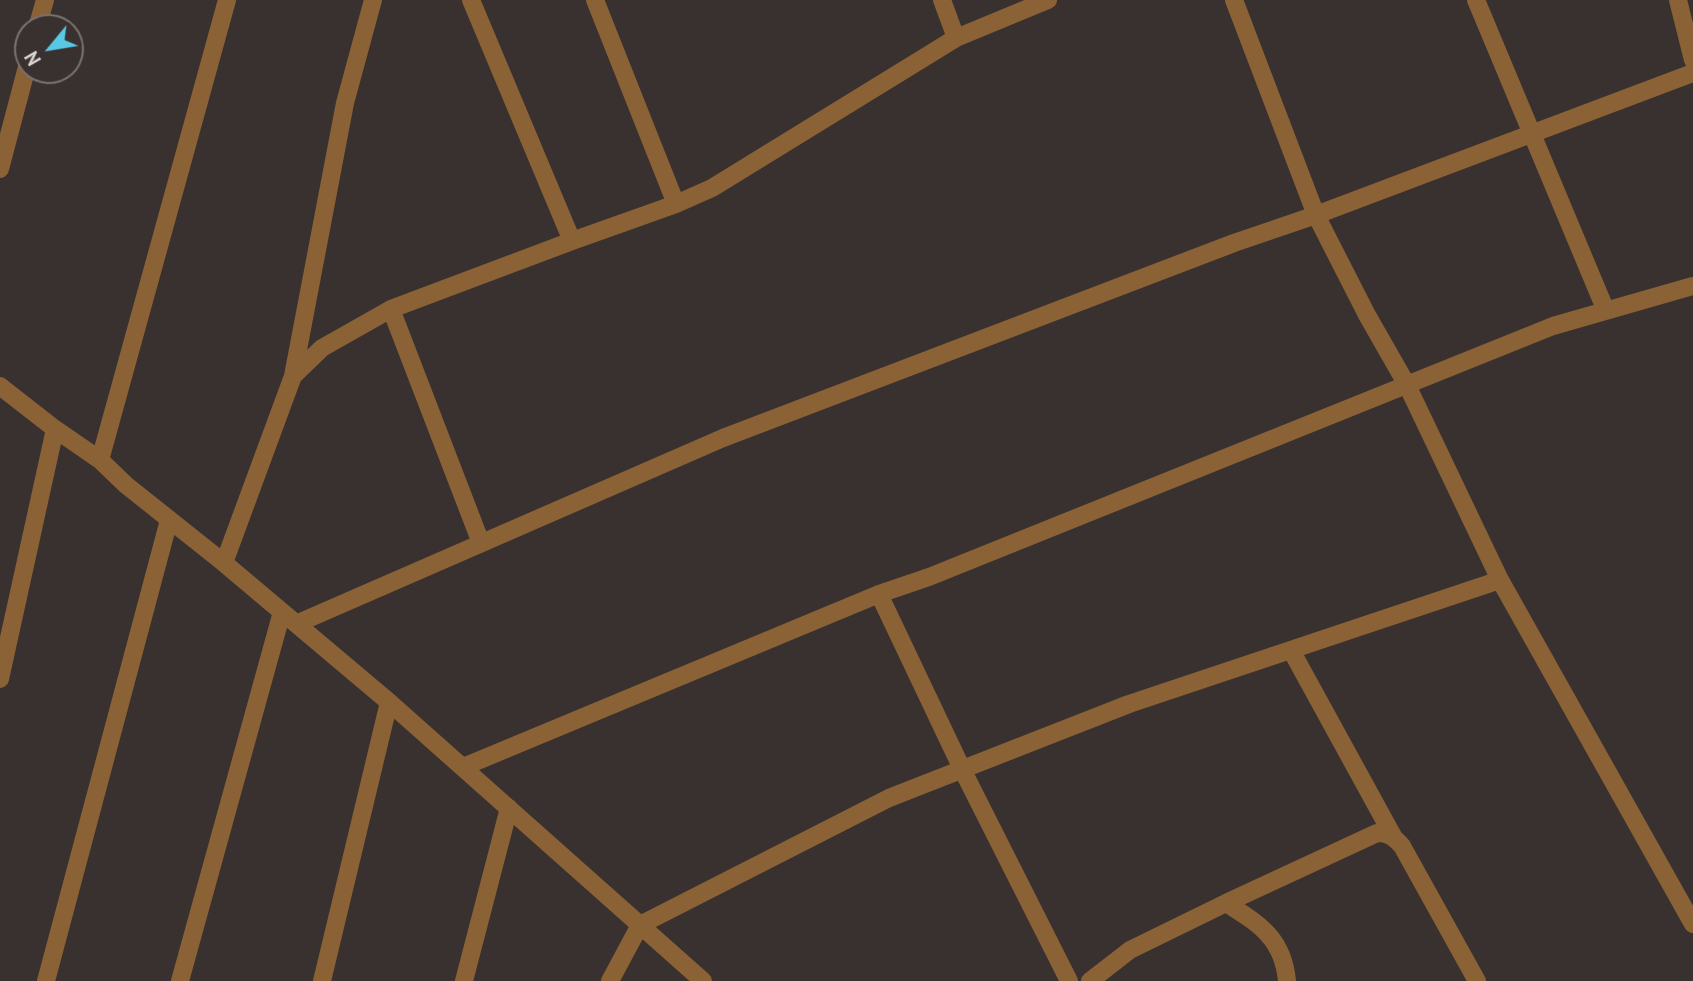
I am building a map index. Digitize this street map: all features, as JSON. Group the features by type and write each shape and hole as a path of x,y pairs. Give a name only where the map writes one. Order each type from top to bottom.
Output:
{"street":[{"path":"100,460 227,0"},
{"path":"223,563 293,376 345,103 373,0"},
{"path":"471,0 572,240"},
{"path":"595,0 676,204"},
{"path":"942,0 956,38"},
{"path":"293,376 322,348 390,309 676,204 712,187 956,38 1048,0"},
{"path":"1234,0 1315,215 1407,385 1500,580 1693,924"},
{"path":"1476,0 1606,311"},
{"path":"1678,0 1693,60"},
{"path":"289,618 481,543 723,438 1234,243 1693,73"},
{"path":"0,169 22,84"},
{"path":"463,767 879,594 929,577 1553,326 1693,286"},
{"path":"390,309 481,543"},
{"path":"0,386 100,460 126,485 389,702 703,981"},
{"path":"0,679 55,429"},
{"path":"47,981 169,520"},
{"path":"610,981 640,925 889,798 1129,704 1500,580"},
{"path":"879,594 963,771 1069,981"},
{"path":"180,981 289,618"},
{"path":"1291,650 1477,981"},
{"path":"322,981 389,702"},
{"path":"464,981 509,808"},
{"path":"1090,981 1130,950 1226,903 1377,833 1394,836"},
{"path":"1226,903 1260,924 1276,943 1285,966 1287,981"}]}
